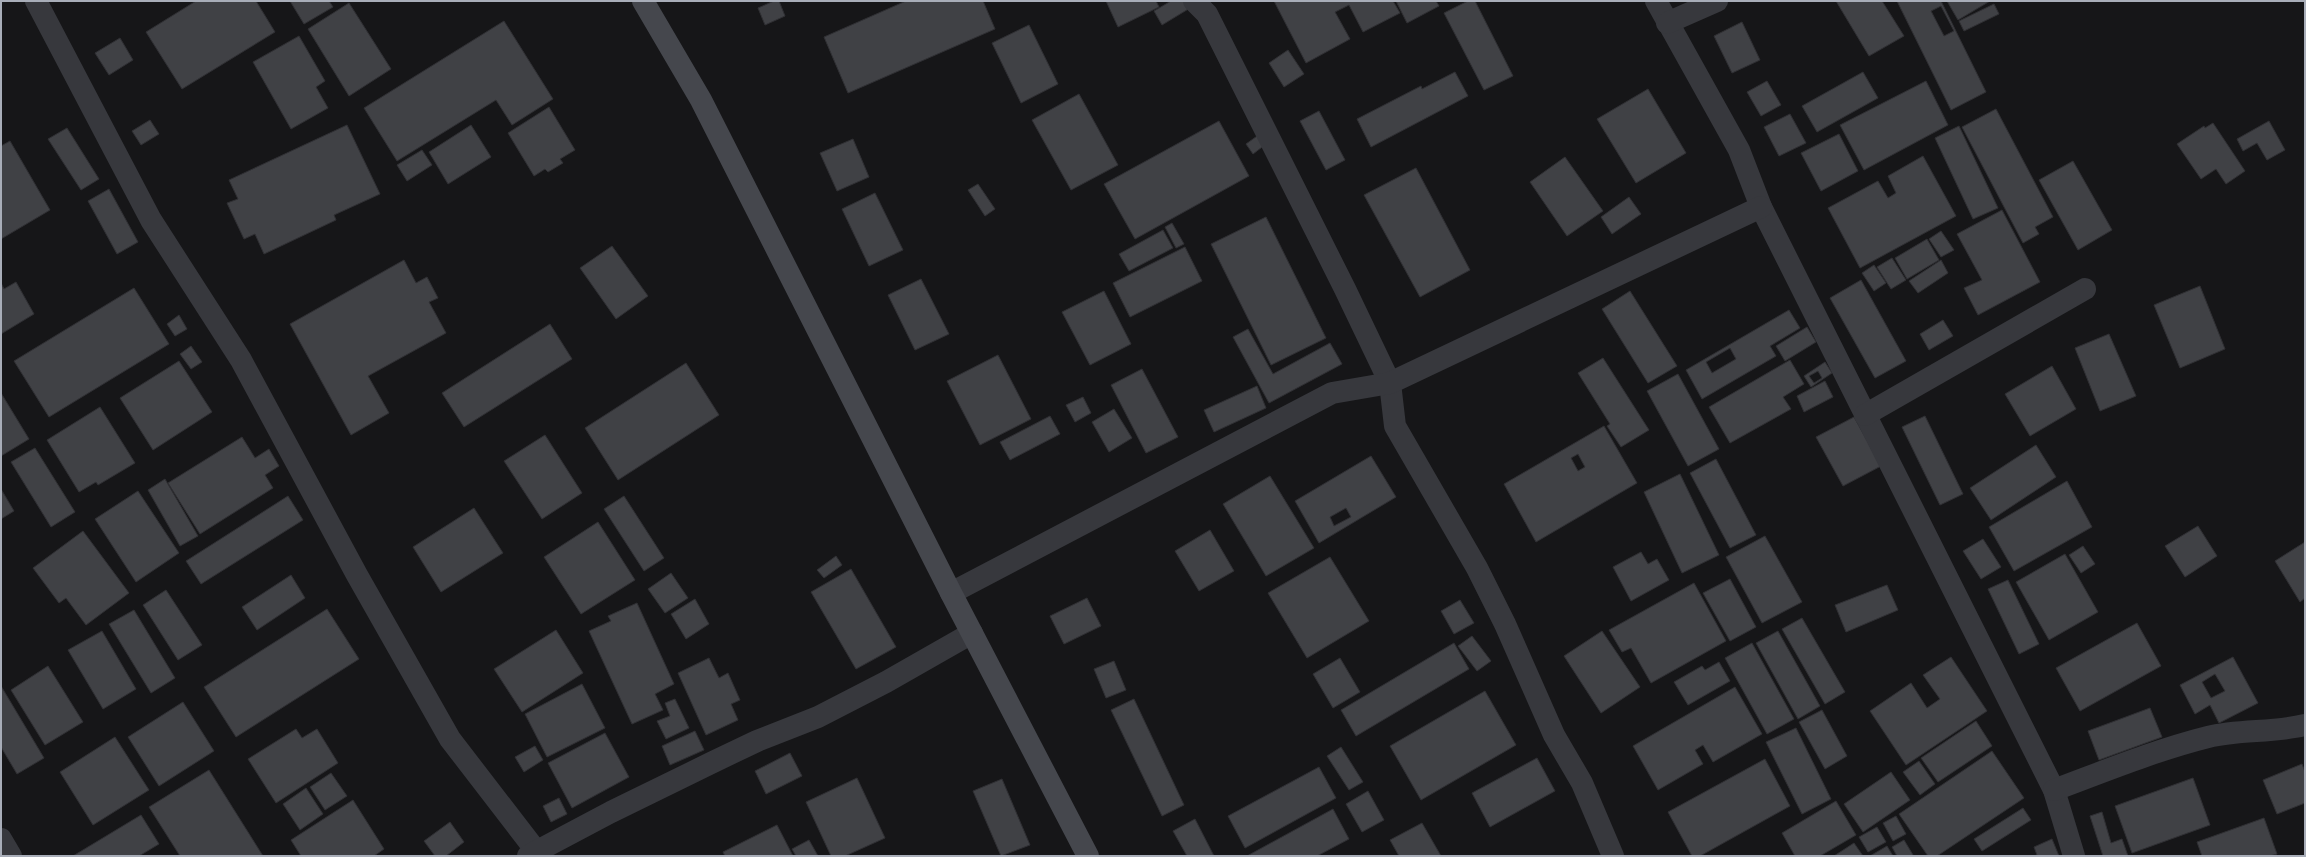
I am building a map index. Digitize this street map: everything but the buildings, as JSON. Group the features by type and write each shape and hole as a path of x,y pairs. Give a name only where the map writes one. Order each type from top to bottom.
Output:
{"street":[{"path":"36,1 151,220 241,360 357,575 450,739 535,855 611,812 704,766 757,741 818,717 886,682 972,632"},
{"path":"643,1 701,100 951,594 1088,856"},
{"path":"1194,1 1208,14 1345,289 1390,383 1395,426 1477,568 1505,624 1554,735 1582,783 1613,856"},
{"path":"1656,1 1739,150 1761,207 2054,790 2074,856"},
{"path":"1667,23 1717,1"},
{"path":"951,594 1332,394 1390,383 1761,207"},
{"path":"1865,416 2085,289"},
{"path":"2054,790 2169,748 2210,736 2288,729 2305,725"},
{"path":"1,840 11,856"}]}
